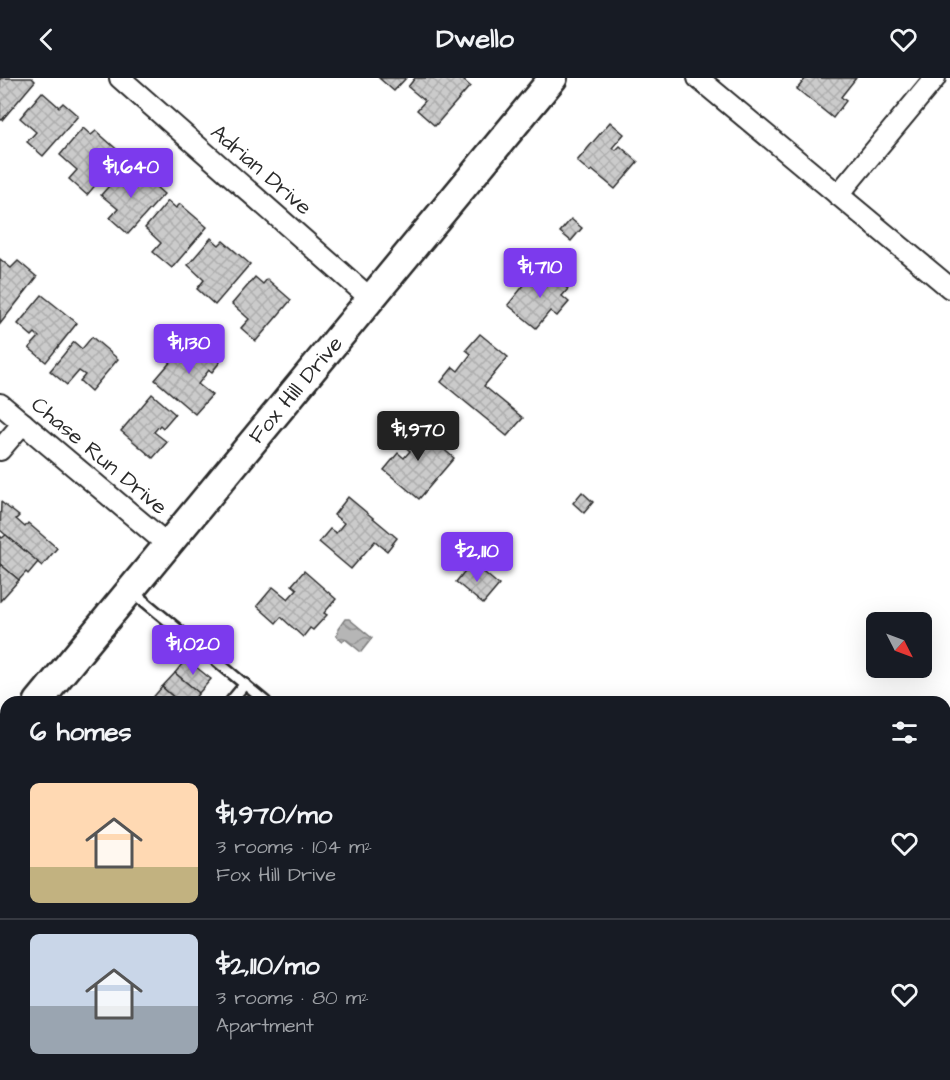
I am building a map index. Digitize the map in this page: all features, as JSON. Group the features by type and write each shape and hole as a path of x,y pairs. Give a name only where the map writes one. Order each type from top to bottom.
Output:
{"street":[{"name":"Adrian Drive","path":"120,78 371,299"},
{"path":"698,78 950,288"},
{"path":"838,195 935,78"},
{"name":"Fox Hill Drive","path":"43,696 550,79"},
{"name":"Chase Run Drive","path":"0,404 168,545"},
{"path":"0,450 22,423"}],"lane":[{"path":"131,590 259,696"},
{"path":"235,696 245,684"}],"water":[{"path":"345,619 349,619 372,638 361,652 345,639 343,641 336,636"}],"building":[{"path":"0,78 32,78 35,81 2,120 0,119"},
{"path":"379,78 406,78 394,91"},
{"path":"415,78 461,78 470,86 435,126 417,110 425,101 408,87"},
{"path":"806,78 856,78 841,97 846,101 833,118 797,89"},
{"path":"42,92 59,107 63,103 78,116 43,156 27,142 36,132 20,118"},
{"path":"610,122 624,134 612,148 616,150 620,146 638,162 615,189 577,161"},
{"path":"83,128 91,135 96,131 122,154 87,195 69,179 77,170 60,155"},
{"path":"125,168 133,175 137,170 164,194 128,234 110,218 118,209 101,195"},
{"path":"168,201 176,208 180,204 207,227 172,268 153,252 161,243 145,228"},
{"path":"571,219 582,228 571,241 560,232"},
{"path":"211,238 219,245 223,241 250,264 215,305 197,289 204,280 188,265"},
{"path":"0,259 11,268 18,261 37,277 0,324"},
{"path":"545,270 568,289 562,296 569,302 557,316 550,311 536,328 508,305 528,280 533,284"},
{"path":"255,277 263,284 267,279 291,300 256,341 241,328 249,319 232,304"},
{"path":"42,295 77,323 46,362 29,348 39,337 35,333 32,336 18,324"},
{"path":"480,334 508,357 484,386 523,418 507,436 441,382 453,367 458,371 471,354 466,350"},
{"path":"92,337 118,359 91,391 80,381 85,375 79,371 67,385 50,371 74,342 82,349"},
{"path":"191,338 220,362 212,372 209,370 198,384 212,395 195,414 155,380"},
{"path":"152,394 175,414 163,428 160,425 154,432 167,442 153,458 121,431"},
{"path":"412,422 454,458 419,499 384,470 398,453 404,458 410,451 397,440"},
{"path":"582,492 593,502 584,513 573,503"},
{"path":"348,497 397,538 387,551 375,541 351,569 319,542 330,529 336,533 344,523 334,515"},
{"path":"1,502 19,516 16,519 25,527 28,523 57,548 42,566 0,530"},
{"path":"6,535 38,562 28,574 26,572 19,580 0,564 0,536 2,538"},
{"path":"472,562 499,585 483,604 456,582"},
{"path":"0,564 19,580 0,601"},
{"path":"304,571 336,599 324,613 327,615 313,630 310,628 303,637 281,617 276,623 257,606 273,587 288,599 297,589 292,585"},
{"path":"186,659 211,679 199,693 175,673"},
{"path":"175,673 199,693 196,696 172,696 162,687"},
{"path":"162,687 172,696 154,696"}]}
